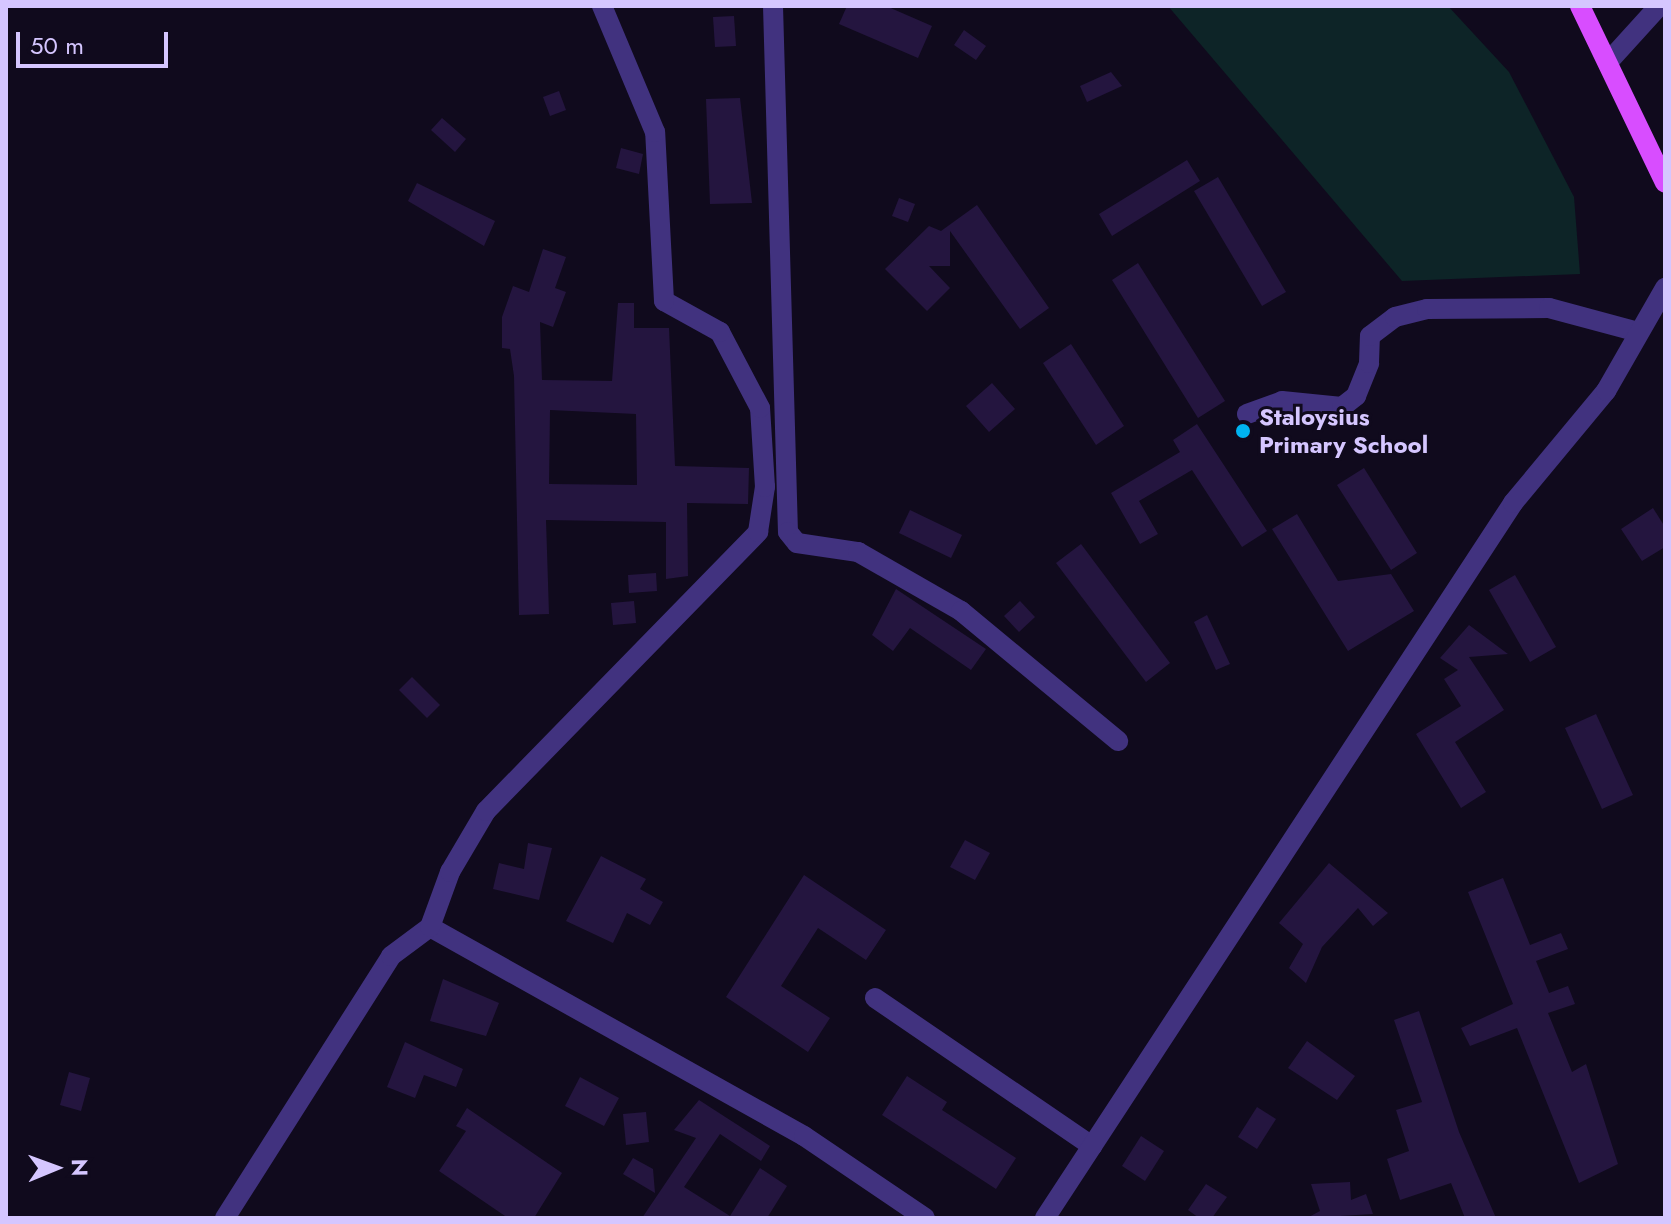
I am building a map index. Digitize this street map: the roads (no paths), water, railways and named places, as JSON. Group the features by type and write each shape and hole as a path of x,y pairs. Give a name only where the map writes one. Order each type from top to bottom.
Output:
{"main road":[{"path":"1580,6 1610,60 1665,183"}],"street":[{"path":"225,1218 391,956 430,927 450,872 486,811 748,549 763,510 760,408 720,332 664,301 655,132 602,6"},
{"path":"773,6 788,532 797,543 858,552 961,611 1118,741"},
{"path":"1610,60 1659,6"},
{"path":"1045,1218 1513,503 1606,391 1665,288"},
{"path":"1247,414 1282,401 1342,407 1356,396 1369,363 1370,336 1395,317 1427,309 1549,308 1638,332"},
{"path":"430,927 804,1136 925,1218"},
{"path":"875,998 1092,1146"}],"place":[{"name":"Staloysius Primary School","path":"1243,431"}]}
